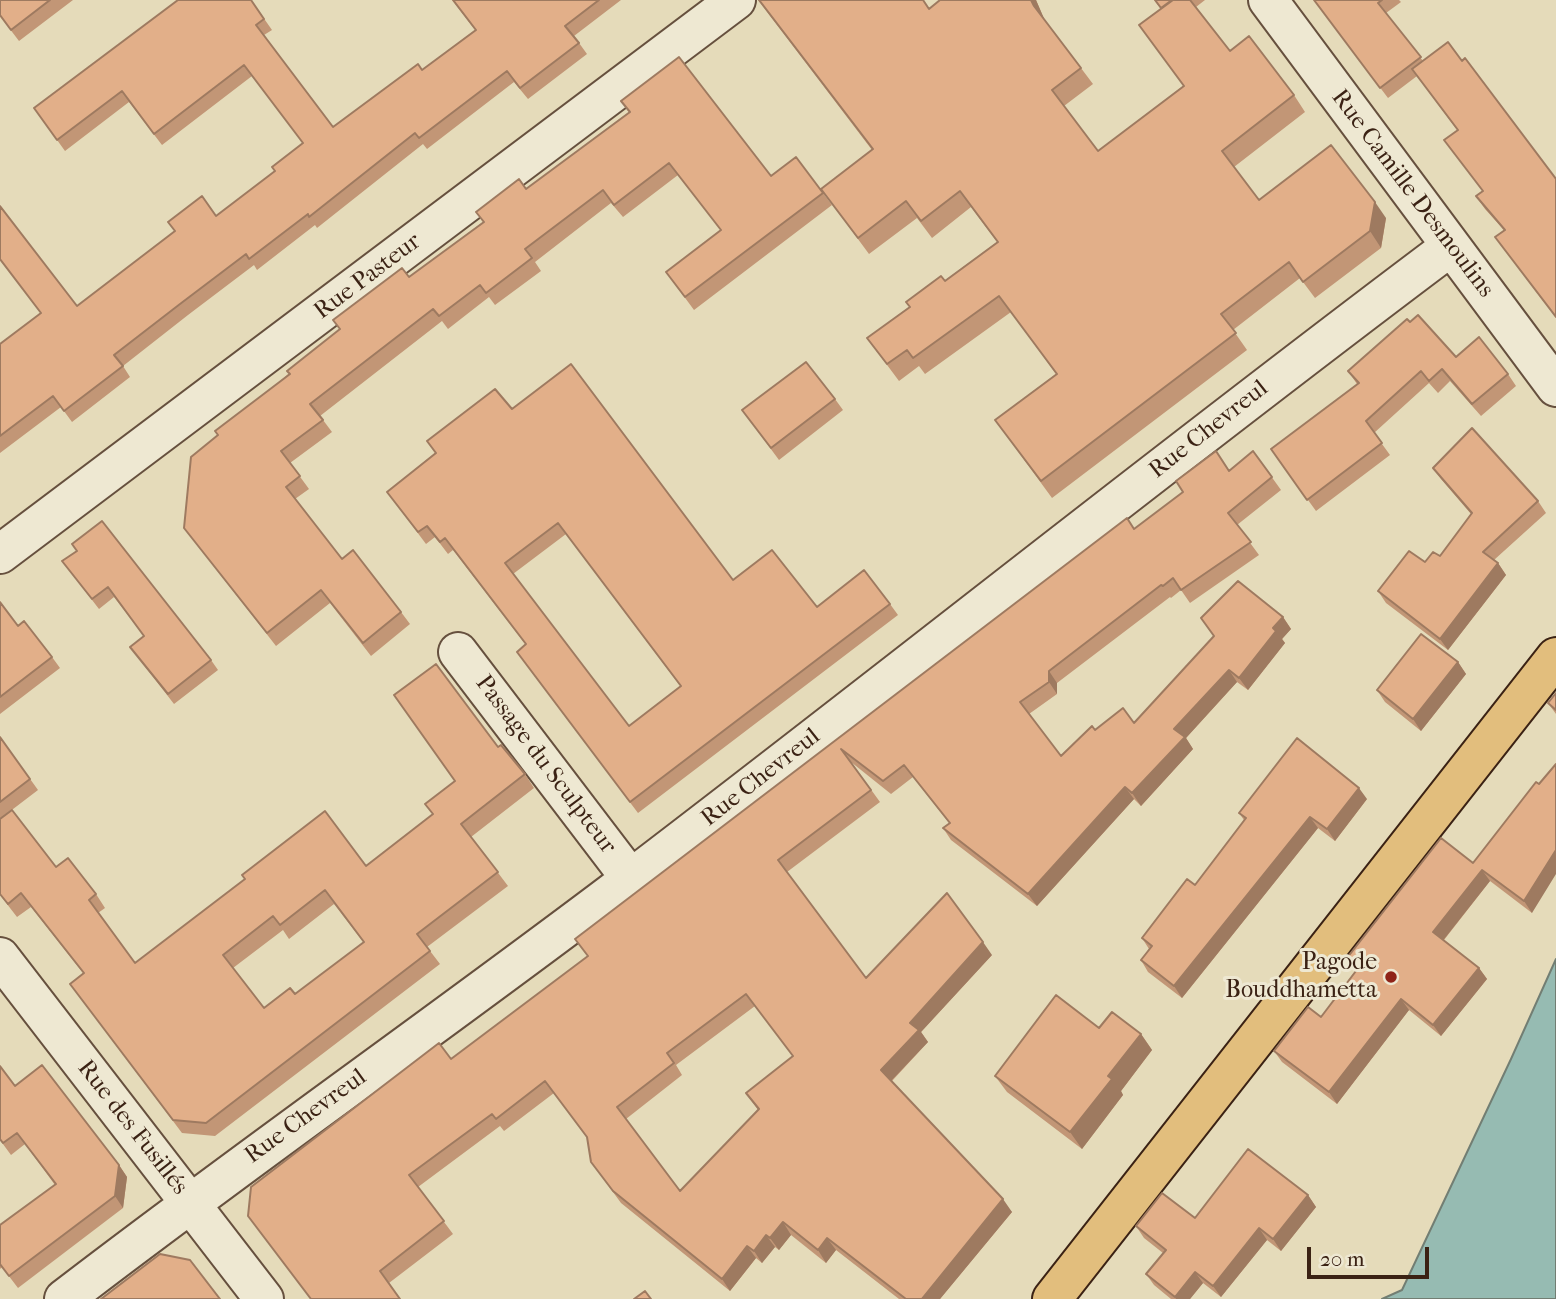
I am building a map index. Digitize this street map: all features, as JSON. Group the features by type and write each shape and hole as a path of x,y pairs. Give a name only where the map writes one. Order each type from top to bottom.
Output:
{"main road":[{"path":"1052,1299 1556,657"}],"street":[{"name":"Rue Pasteur","path":"0,554 736,0"},
{"name":"Rue Camille Desmoulins","path":"1268,0 1556,387"},
{"name":"Rue Chevreul","path":"64,1299 190,1202 631,879 1227,415 1450,247"},
{"name":"Passage du Sculpteur","path":"458,652 631,879"},
{"name":"Rue des Fusillés","path":"0,957 264,1299"}],"water":[{"path":"1556,959 1556,1299 1382,1299 1402,1290"}],"building":[{"path":"0,0 50,0 11,30 0,15"},
{"path":"178,0 251,0 264,19 256,25 333,127 418,64 422,70 476,30 453,0 599,0 565,26 579,43 520,88 507,71 419,138 415,133 309,217 308,214 249,259 246,254 180,304 114,355 123,366 64,411 53,396 0,436 0,344 41,313 0,259 0,206 77,306 175,231 168,222 202,196 216,216 275,171 272,167 303,143 244,65 154,134 122,91 57,140 34,108"},
{"path":"759,0 923,0 929,9 940,0 1031,0 1081,68 1052,90 1098,151 1184,86 1139,25 1173,0 1190,0 1230,51 1249,36 1294,95 1222,151 1259,200 1331,145 1375,202 1370,231 1303,282 1289,262 1221,314 1236,333 1041,481 995,420 1057,374 999,296 913,358 907,350 887,364 867,338 910,307 906,302 941,276 945,281 998,242 960,191 921,221 906,201 858,238 821,189 873,149"},
{"path":"1155,0 1172,0 1161,8"},
{"path":"1314,0 1382,0 1378,3 1421,57 1380,88"},
{"path":"1448,42 1462,61 1465,58 1556,179 1556,317 1495,237 1505,230 1476,196 1483,191 1444,140 1458,130 1412,69"},
{"path":"679,57 771,176 796,157 823,193 685,297 666,272 721,230 669,163 614,205 603,190 525,249 532,258 486,293 480,285 439,316 433,309 310,404 323,420 281,451 300,476 286,487 342,559 353,550 401,612 363,643 321,590 267,633 184,528 191,457 218,435 215,431 290,374 287,371 340,329 333,320 402,268 409,277 484,222 476,212 519,179 526,189 630,112 621,101"},
{"path":"1418,315 1456,357 1479,337 1508,374 1472,404 1442,369 1429,381 1421,371 1366,421 1382,443 1307,500 1271,449 1359,383 1348,371 1407,319 1410,322"},
{"path":"806,362 835,399 771,448 742,410"},
{"path":"571,364 733,580 772,550 817,607 864,570 890,604 630,802 517,652 526,644 445,538 440,542 427,526 418,532 387,492 436,453 427,441 495,389 512,409","holes":["558,523 681,686 629,726 505,563"]},
{"path":"1472,428 1538,501 1483,552 1498,563 1440,639 1378,591 1409,551 1425,562 1433,552 1440,556 1472,513 1433,468"},
{"path":"1216,451 1229,471 1253,451 1272,477 1228,513 1251,542 1181,590 1173,578 1161,585 1049,671 1049,682 1020,702 1061,756 1092,726 1095,730 1123,708 1134,723 1214,636 1201,618 1238,581 1283,617 1273,628 1276,631 1239,678 1229,670 1174,729 1185,737 1132,793 1125,787 1028,894 943,828 950,823 904,765 883,781 841,749 871,790 778,860 866,978 947,893 983,942 910,1023 919,1030 881,1070 1003,1199 922,1299 906,1299 827,1238 818,1250 783,1222 770,1238 766,1235 754,1251 747,1246 722,1279 613,1191 591,1162 587,1137 545,1081 496,1119 492,1114 409,1175 444,1221 380,1271 400,1299 311,1299 248,1216 251,1187 439,1043 451,1059 588,956 575,939 1127,518 1134,529 1183,492 1176,481","holes":["746,994 793,1056 746,1093 759,1109 680,1191 617,1107 674,1063 667,1053"]},
{"path":"102,521 211,660 168,694 130,647 144,636 108,587 92,599 62,561 77,551 72,544"},
{"path":"0,602 18,626 24,621 52,657 0,697"},
{"path":"1421,634 1458,662 1413,719 1377,690"},
{"path":"436,664 498,747 501,745 525,774 461,824 498,872 417,934 430,951 206,1123 173,1120 70,984 84,973 21,893 8,904 0,894 0,819 12,810 56,867 68,858 96,894 89,900 135,963 245,879 242,875 325,811 366,866 433,814 425,804 455,781 394,695","holes":["325,890 364,942 295,994 290,988 264,1008 223,955 273,916 280,925"]},
{"path":"1556,693 1556,710 1548,703"},
{"path":"0,737 30,779 0,802"},
{"path":"1297,738 1359,788 1327,829 1310,817 1174,986 1141,960 1152,946 1142,938 1187,879 1195,885 1246,818 1239,813"},
{"path":"1556,764 1556,850 1524,901 1482,870 1433,932 1479,968 1433,1025 1401,999 1329,1092 1274,1051 1308,1007 1321,1017 1359,967 1347,958 1441,838 1473,863 1536,782 1539,784"},
{"path":"1056,995 1099,1028 1112,1012 1141,1034 1108,1076 1112,1079 1070,1132 995,1076"},
{"path":"42,1065 119,1165 115,1196 9,1276 0,1264 0,1225 56,1184 17,1133 3,1143 0,1139 0,1066 15,1086"},
{"path":"1248,1149 1308,1195 1273,1239 1259,1228 1213,1286 1195,1272 1175,1297 1146,1274 1166,1250 1136,1226 1162,1193 1195,1218"},
{"path":"160,1254 190,1260 220,1299 101,1299"},
{"path":"645,1291 651,1299 634,1299"}],"place":[{"name":"Pagode Bouddhametta","path":"1391,977"}]}
